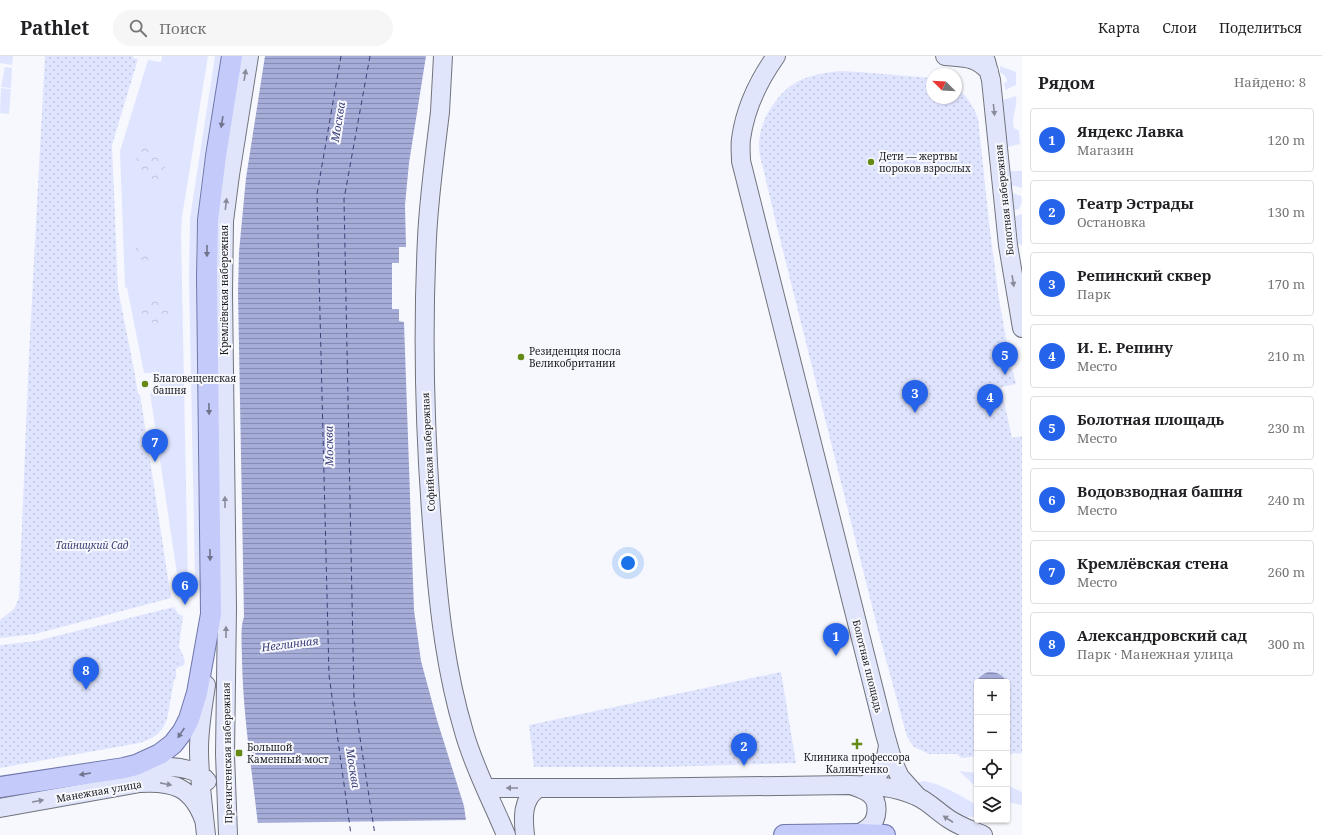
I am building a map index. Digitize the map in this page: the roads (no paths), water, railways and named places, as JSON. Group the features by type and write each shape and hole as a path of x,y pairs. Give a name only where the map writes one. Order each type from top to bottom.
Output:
{"main road":[{"name":"Кремлёвская набережная","path":"218,669 211,614 207,278 208,227 216,156 232,56"},
{"name":"Кремлёвская набережная","path":"218,669 224,221 248,56"},
{"name":"Софийская набережная","path":"443,56 440,110 428,224 425,287 424,375 428,470 437,588 444,644 452,686 471,754 506,835"},
{"name":"Софийская набережная","path":"440,110 452,56"},
{"name":"Болотная площадь","path":"776,56 761,81 745,120 740,140 741,161 888,746 900,777 917,796"},
{"path":"945,56 969,58 986,64"},
{"name":"Болотная набережная","path":"986,64 992,90 1008,245 1022,328"},
{"name":"Манежная улица","path":"0,787 124,768 136,765 160,754 173,744 183,731 189,719 197,693 211,614"},
{"name":"Пречистенская набережная","path":"205,828 199,747 201,717 218,669"},
{"name":"Пречистенская набережная","path":"218,669 225,754 228,835"},
{"name":"Болотная площадь","path":"857,785 875,779 882,770 888,746"},
{"name":"Манежная улица","path":"124,768 177,768 200,774"},
{"path":"200,774 211,787 216,802 223,835"},
{"name":"Манежная улица","path":"0,808 153,782 173,785 189,794 195,801 205,828"},
{"path":"486,788 537,789 857,785 890,787 917,796 950,820 983,835"},
{"path":"857,785 871,795 875,800 877,810 875,819 871,826 860,834"},
{"name":"Софийская набережная","path":"486,788 498,835"},
{"path":"525,835 525,805 532,793 537,789"},
{"path":"784,835 885,835"}],"water":[{"path":"265,56 426,56 409,163 405,205 406,247 399,247 399,263 392,263 392,309 399,309 399,321 404,322 414,610 421,661 437,720 464,806 468,835 259,835 246,725 243,681 242,632 244,617 238,293 239,252 246,178"},
{"path":"988,672 998,673 1006,679 978,679"}],"place":[{"name":"Дети — жертвы пороков взрослых","path":"871,162"},
{"name":"Резиденция посла Великобритании","path":"521,357"},
{"name":"Болотная площадь","path":"1005,375"},
{"name":"Благовещенская башня","path":"145,384"},
{"name":"Репинский сквер","path":"915,413"},
{"name":"И. Е. Репину","path":"990,417"},
{"name":"Кремлёвская стена","path":"155,462"},
{"name":"Водовзводная башня","path":"185,605"},
{"name":"Яндекс Лавка","path":"836,656"},
{"name":"Александровский сад","path":"86,690"},
{"name":"Клиника профессора Калинченко","path":"857,744"},
{"name":"Большой Каменный мост","path":"239,753"},
{"name":"Театр Эстрады","path":"744,766"}],"water label":[{"name":"Москва","path":"338,122"},
{"name":"Москва","path":"329,446"},
{"name":"Неглинная","path":"290,644"},
{"name":"Москва","path":"353,768"}],"park label":[{"name":"Тайницкий Сад","path":"92,545"}]}
